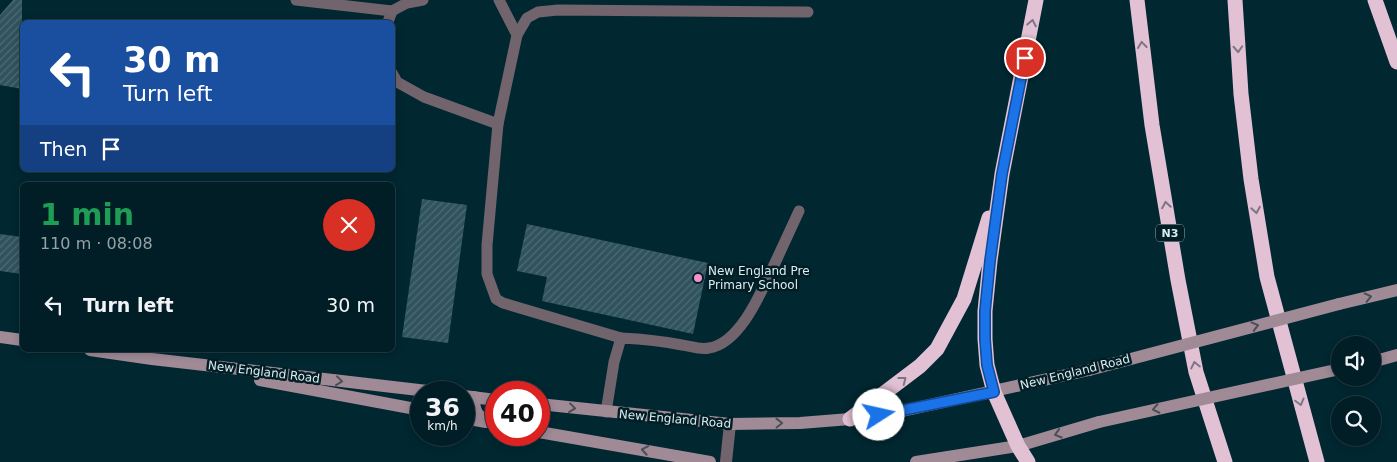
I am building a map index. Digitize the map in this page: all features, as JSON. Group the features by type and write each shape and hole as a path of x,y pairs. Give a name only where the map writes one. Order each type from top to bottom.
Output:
{"highway":[{"path":"1028,462 1018,446 994,392 987,365 985,311 1002,174 1036,0"},
{"name":"N3","path":"1137,0 1152,125 1178,280 1196,372 1225,462"},
{"path":"1235,0 1241,94 1251,179 1267,277 1317,462"},
{"path":"1375,0 1397,62"},
{"path":"850,419 920,366 938,349 964,299 1002,174"}],"street":[{"name":"New England Road","path":"550,405 730,424 800,423 850,419 893,413 1089,370 1397,290"},
{"path":"0,337 20,340"},
{"name":"New England Road","path":"104,352 410,389"},
{"path":"1381,359 1397,355"},
{"name":"New England Road","path":"152,359 410,408"},
{"path":"916,462 1018,446 1099,422 1331,371"},
{"path":"475,409 477,414 485,419"},
{"path":"726,462 730,424"},
{"path":"550,434 710,462"}],"lane":[{"path":"296,0 392,11 407,3 423,0"},
{"path":"500,0 517,35"},
{"path":"799,211 755,306 724,343 710,348 700,349 642,339 621,338 503,303 496,299 487,274 487,245 498,124 517,35 527,18 559,5 808,12"},
{"path":"389,20 392,11"},
{"path":"395,78 397,82 424,97 498,124"},
{"path":"606,412 614,362 621,338"}],"building":[{"path":"13,0 22,0 22,20 20,20 20,89 0,85 0,15"},
{"path":"422,199 467,205 448,343 402,337"},
{"path":"527,224 708,263 693,334 542,301 547,277 517,271"},
{"path":"0,234 20,237 20,274 0,271"}],"place":[{"name":"New England Pre Primary School","path":"698,278"}],"route":[{"path":"879,415 994,392 987,365 985,311 1002,174 1025,58"}]}
